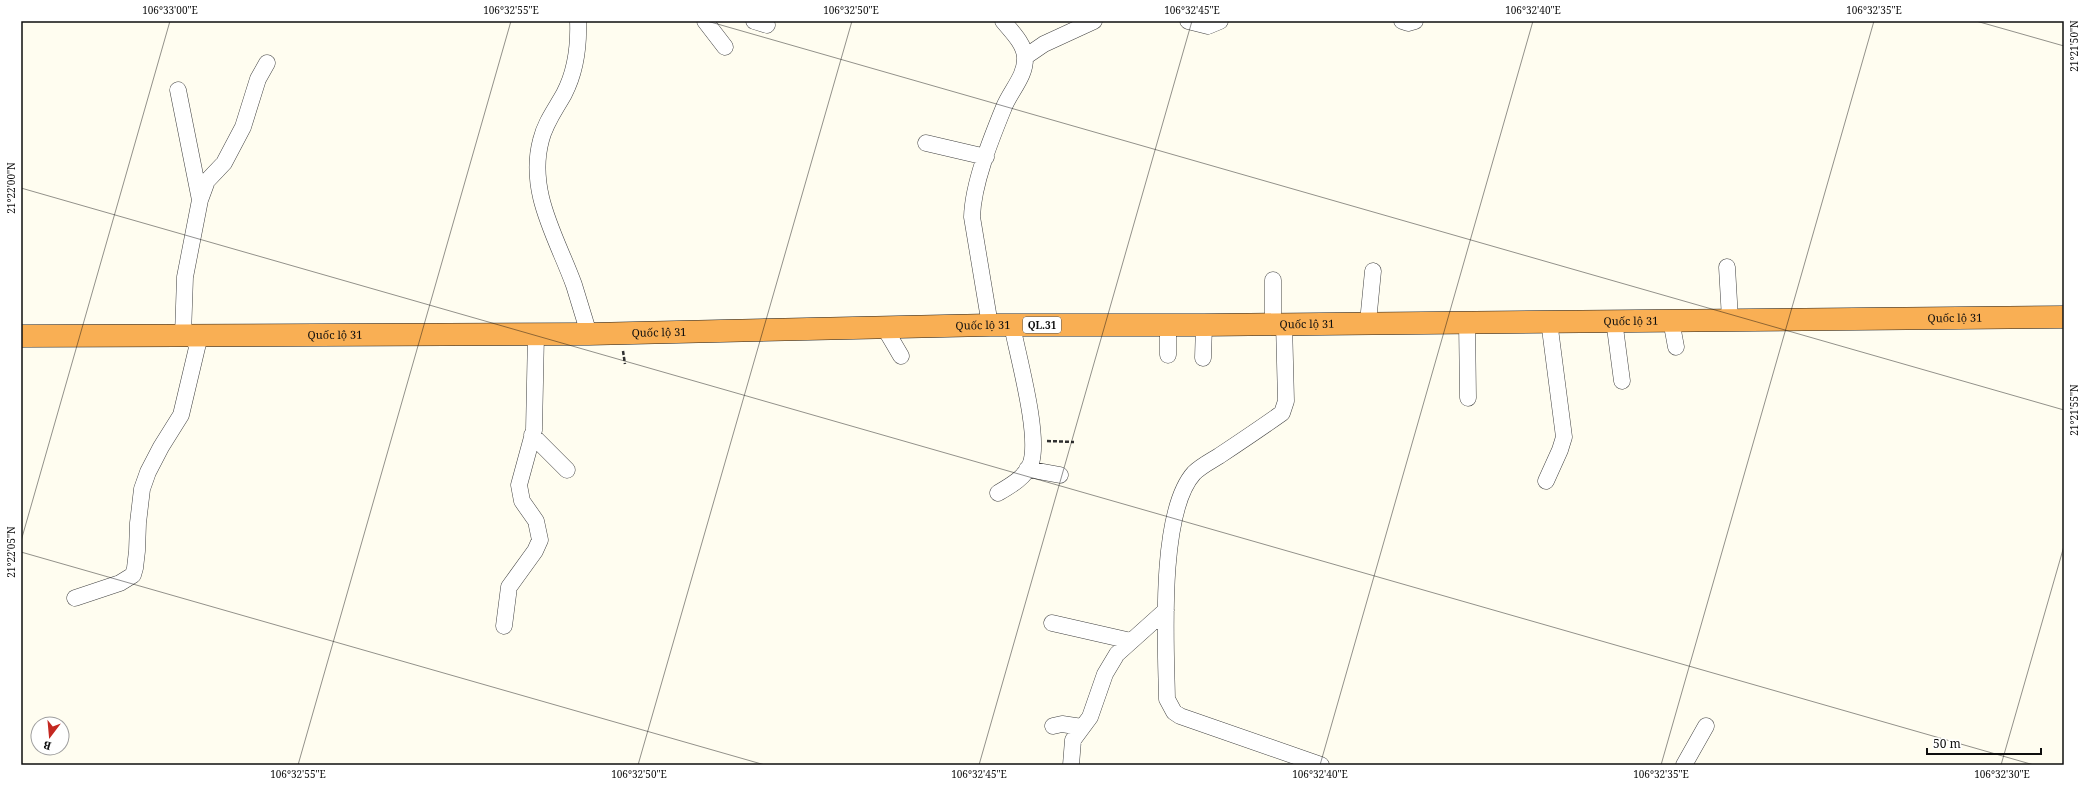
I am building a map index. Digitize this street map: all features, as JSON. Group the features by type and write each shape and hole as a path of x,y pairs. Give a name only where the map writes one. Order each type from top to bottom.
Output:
{"highway":[{"name":"Quốc lộ 31","path":"21,336 194,339 589,334 1001,325 1204,325 1368,322 2064,317"}],"street":[{"path":"578,21 580,38 574,69 563,95 545,124 537,162 538,181 546,214 574,285 589,334"},
{"path":"705,21 725,47"},
{"path":"998,493 1017,482 1027,469 1030,464 1033,440 1030,412 1001,325 972,217 975,188 986,157 1005,106 1023,74 1025,57 1024,49 1003,21"},
{"path":"1025,57 1069,26 1094,21"},
{"path":"1188,21 1208,26 1220,21"},
{"path":"1402,21 1408,23 1415,21"},
{"path":"75,598 120,583 133,575 136,568 138,551 138,523 142,489 148,472 161,446 181,415 194,339 185,277 200,200 207,181 224,164 243,127 258,79 267,63"},
{"path":"178,90 200,200"},
{"path":"926,143 986,157"},
{"path":"1727,267 1730,319"},
{"path":"1368,322 1373,271"},
{"path":"1273,280 1285,407 1279,416 1195,472 1184,488 1174,519 1166,588 1167,699 1174,712 1180,716 1321,765"},
{"path":"1614,320 1622,381"},
{"path":"1671,320 1676,347"},
{"path":"1546,481 1560,450 1564,437 1549,321"},
{"path":"1468,322 1468,398"},
{"path":"1168,325 1168,355"},
{"path":"1203,358 1204,325"},
{"path":"884,327 900,356"},
{"path":"504,626 509,587 535,551 540,540 536,521 522,501 519,485 532,435 536,334"},
{"path":"532,435 567,470"},
{"path":"1027,469 1060,475"},
{"path":"1071,765 1073,740 1093,710 1111,662 1131,641 1166,610"},
{"path":"1052,623 1131,641"},
{"path":"1053,726 1062,724 1082,727"},
{"path":"1684,765 1706,726"}],"path":[{"path":"1033,440 1074,442"}]}
